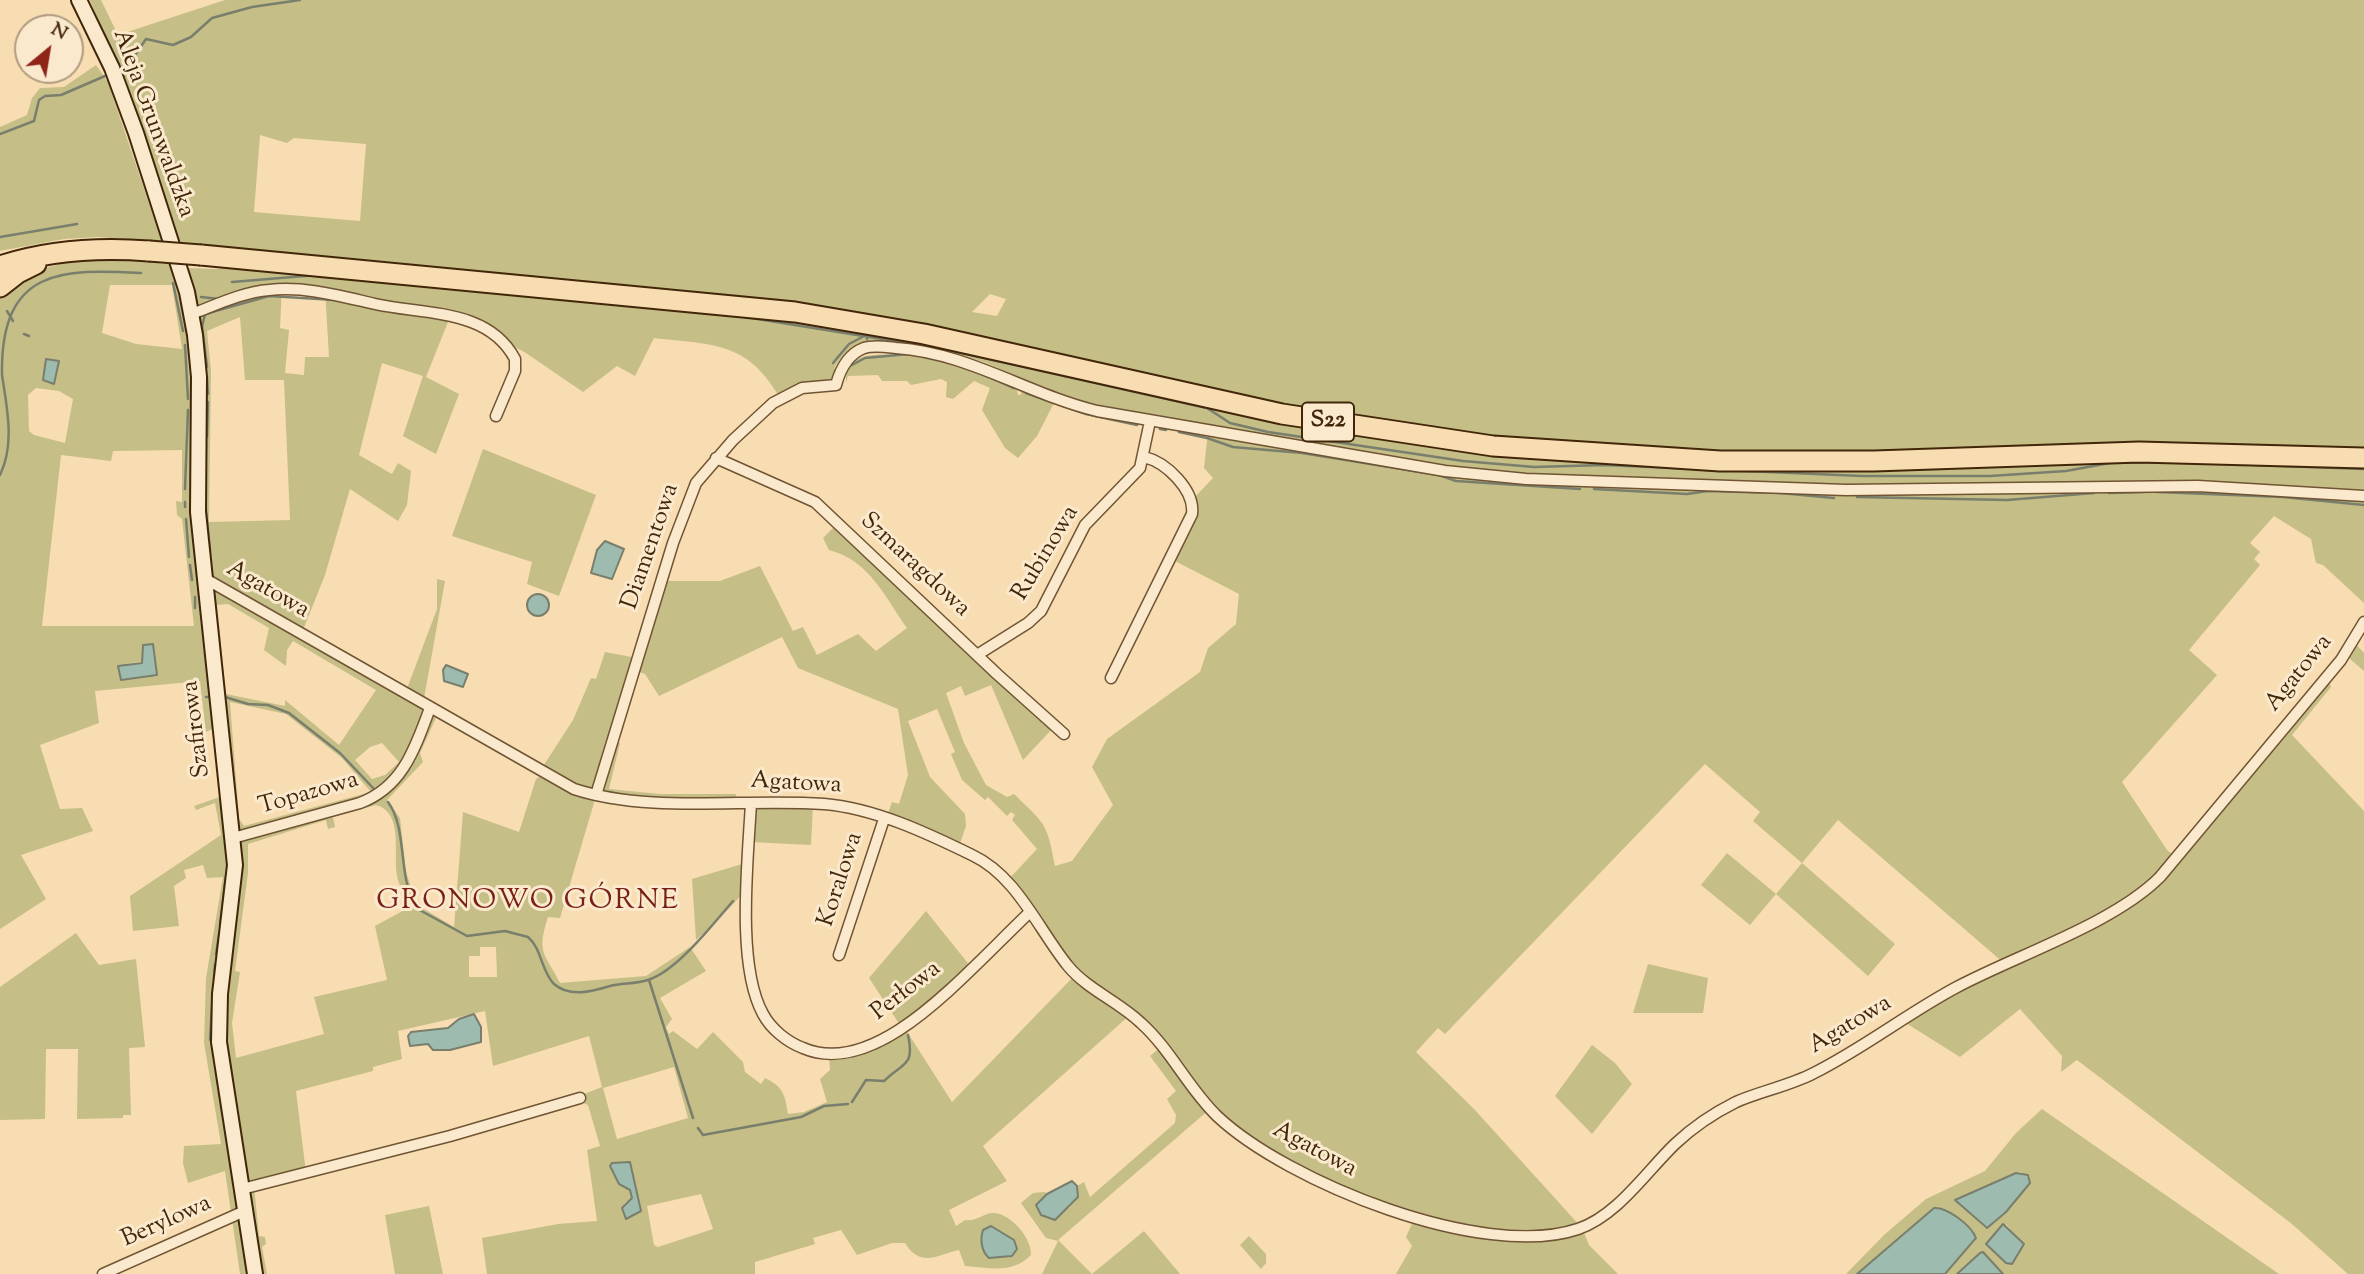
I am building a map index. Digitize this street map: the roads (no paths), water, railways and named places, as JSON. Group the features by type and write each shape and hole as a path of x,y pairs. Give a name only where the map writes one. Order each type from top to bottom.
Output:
{"highway":[{"name":"S22","path":"0,264 59,252 100,248 149,251 795,313 923,334 1282,414 1370,429 1547,451 1642,458 1795,462 2139,452 2364,458"},
{"path":"0,287 18,273 59,252"}],"street":[{"name":"Aleja Grunwaldzka","path":"79,0 113,73 179,265"},
{"name":"Szafirowa","path":"179,265 192,314 198,364 197,500 233,838 234,887 219,1030 224,1085 247,1210 255,1274"},
{"path":"192,314 251,293 284,289 345,295 376,305 445,313 467,320 492,334 515,359 515,371 496,416"},
{"name":"Diamentowa","path":"596,795 682,515 698,480 716,458 780,398 802,388 836,385 843,366 861,350 882,347 923,350 964,360 1081,407 1150,421"},
{"path":"1150,421 1445,471 1555,481 1846,490 2198,486 2364,496"},
{"name":"Rubinowa","path":"977,655 1039,614 1054,592 1083,530 1140,468 1150,421"},
{"path":"1111,678 1192,514 1192,501 1186,491 1162,464 1144,457"},
{"name":"Szmaragdowa","path":"716,458 815,502 1064,734"},
{"name":"Agatowa","path":"204,578 561,783 596,795 648,800 826,804 884,819 982,860 1007,881 1074,972 1140,1021 1210,1109 1256,1145 1358,1198 1420,1220 1506,1235 1571,1231 1594,1222 1675,1144 1710,1117 1739,1101 1811,1075 1957,987 2072,932 2147,890 2341,660 2364,622"},
{"name":"Topazowa","path":"233,838 360,803 380,794 407,765 430,708"},
{"name":"Perłowa","path":"751,803 749,965 765,1018 785,1038 804,1049 825,1054 840,1053 870,1045 899,1030 1030,912"},
{"name":"Koralowa","path":"839,955 884,819"},
{"path":"242,1189 450,1136 580,1098"},
{"name":"Berylowa","path":"103,1274 247,1210"}],"waterway":[{"path":"125,70 146,39 173,45 191,37 212,18 252,7 300,0"},
{"path":"0,134 34,121 39,100 45,96 61,95 105,76"},
{"path":"0,237 77,224"},
{"path":"0,475 9,438 2,375 4,339 12,313 25,294 42,282 62,275 86,272 141,273"},
{"path":"232,282 317,275"},
{"path":"173,283 183,331"},
{"path":"207,367 202,327 205,314 269,296 335,300"},
{"path":"201,297 219,299"},
{"path":"7,311 13,321"},
{"path":"745,317 944,349 1207,408 1230,423 1268,432 1463,461 1534,467 1605,465 1862,476 1990,476 2066,471 2110,463 2165,462"},
{"path":"24,334 29,336"},
{"path":"833,363 849,344 868,334 867,339"},
{"path":"185,345 188,399"},
{"path":"852,365 865,358 909,354"},
{"path":"980,373 1014,388"},
{"path":"207,377 208,394"},
{"path":"1026,393 1086,414 1137,425"},
{"path":"207,437 208,402"},
{"path":"185,489 188,410"},
{"path":"1160,429 1166,430"},
{"path":"1179,432 1233,447 1302,453 1439,475 1456,481 1580,489"},
{"path":"205,483 206,444"},
{"path":"2255,465 2364,469"},
{"path":"1594,489 1687,494 1708,491 1780,493 1834,498"},
{"path":"2109,493 2143,492"},
{"path":"2157,492 2283,497 2364,505"},
{"path":"1857,497 2007,500 2094,493"},
{"path":"205,500 210,551"},
{"path":"185,502 185,507"},
{"path":"186,519 189,557"},
{"path":"190,565 192,580"},
{"path":"195,597 195,608"},
{"path":"225,697 248,704 268,705 289,713 340,753 375,790"},
{"path":"388,802 398,825 406,881 416,908 467,936 505,931 528,937 533,942 550,979 567,991 589,991 643,981 659,975 694,946 733,901"},
{"path":"220,925 226,876"},
{"path":"216,954 219,935"},
{"path":"214,978 215,964"},
{"path":"649,980 693,1118"},
{"path":"210,1040 213,989"},
{"path":"852,1102 866,1080 884,1081 906,1063 910,1053 908,1035"},
{"path":"698,1128 703,1135 801,1117 824,1106 848,1104"}],"district":[{"name":"GRONOWO GÓRNE","path":"528,903"}]}
